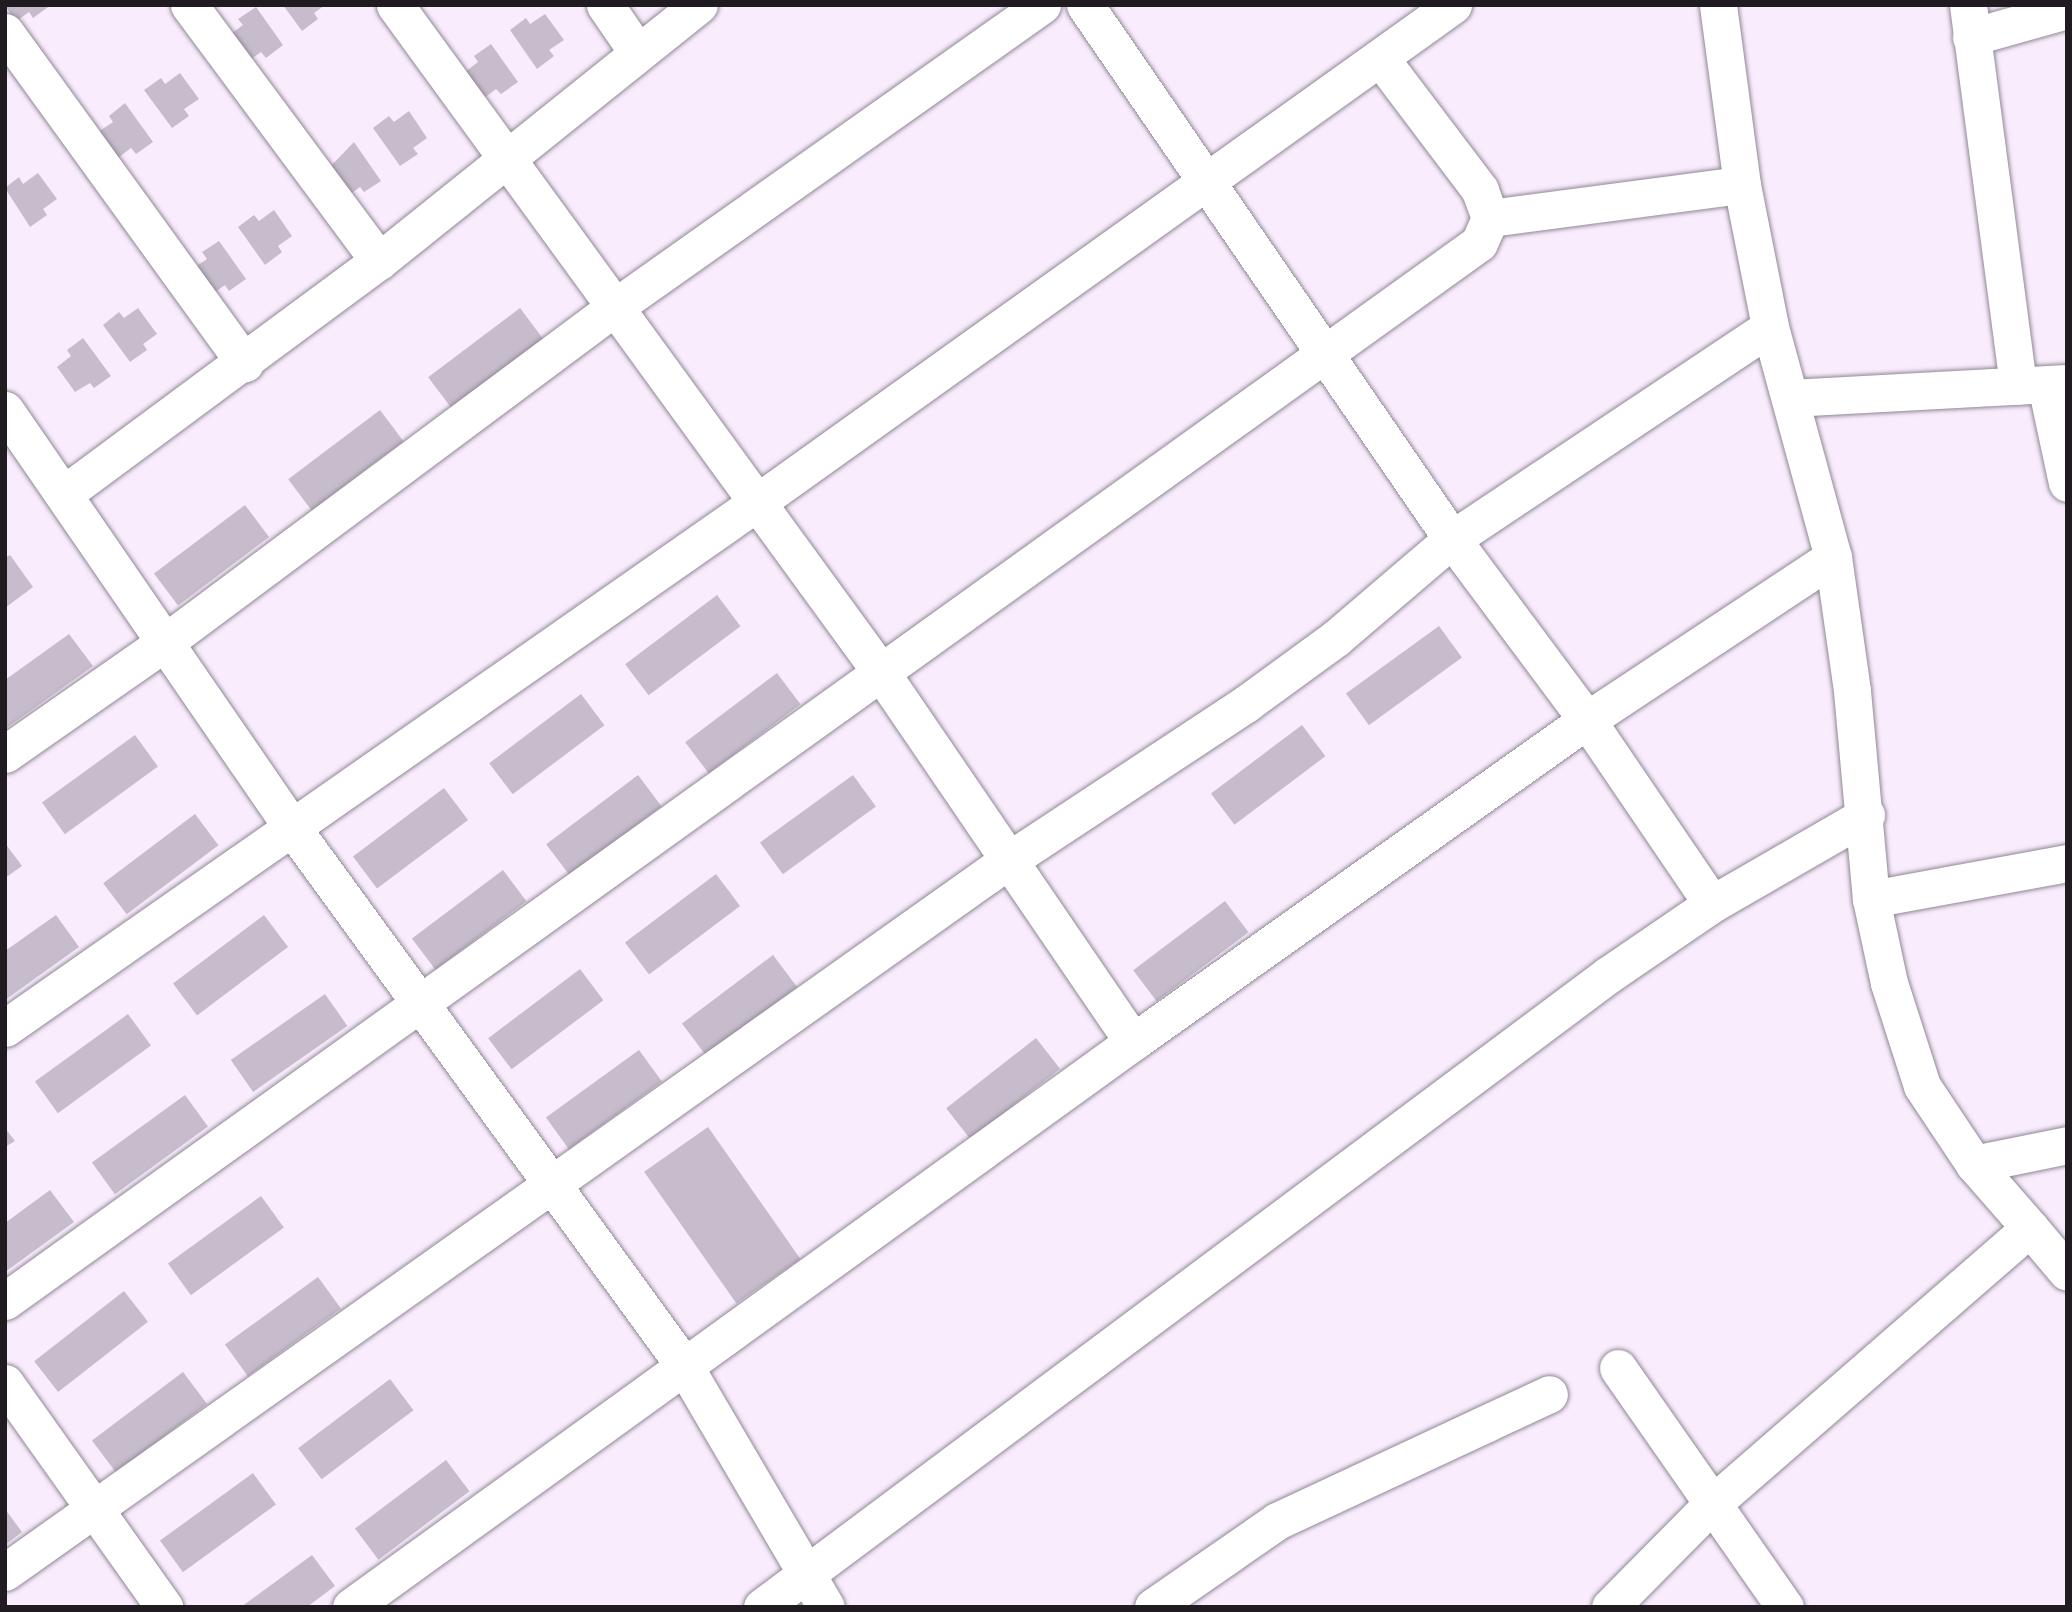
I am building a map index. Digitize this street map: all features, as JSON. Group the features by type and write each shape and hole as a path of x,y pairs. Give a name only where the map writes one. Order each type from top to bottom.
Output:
{"street":[{"path":"189,5 379,261"},
{"path":"395,5 880,671 1006,862 1133,1042"},
{"path":"605,5 639,53"},
{"path":"65,493 245,363 379,261 699,5"},
{"path":"5,754 164,643 615,307 1042,5"},
{"path":"1085,5 1452,539 1587,720 1712,904"},
{"path":"5,1028 758,501 1453,5"},
{"path":"1718,5 1742,185 1770,327 1833,556 1866,815 1871,899 1889,983 1922,1086 1974,1164 2067,1272"},
{"path":"2067,9 1969,21 2043,385 2067,483"},
{"path":"5,32 245,363"},
{"path":"5,1301 880,671 1326,356 1479,243 1490,218 1480,190 1380,58"},
{"path":"1490,218 1742,185"},
{"path":"5,1572 1006,862 1247,703 1336,638 1452,539 1770,327"},
{"path":"1790,398 2043,385"},
{"path":"5,410 18,456 65,493 164,643 291,826 685,1367 816,1592"},
{"path":"351,1607 1133,1042 1587,720 1833,556"},
{"path":"762,1607 816,1592 1608,975 1712,904 1866,815"},
{"path":"1871,899 2067,863"},
{"path":"1974,1164 2067,1145"},
{"path":"1610,1607 1712,1505 2030,1228"},
{"path":"1618,1368 1785,1607"},
{"path":"5,1383 164,1607"},
{"path":"1153,1607 1277,1521 1549,1394"}],"building":[{"path":"5,5 51,5 33,18 29,12 15,22"},
{"path":"283,5 325,5 314,13 318,19 302,31"},
{"path":"256,7 283,45 266,58 261,52 247,62 228,36 243,25 238,19"},
{"path":"545,14 564,40 549,50 554,56 537,69 510,30 526,18 530,24"},
{"path":"491,44 518,82 501,94 496,89 483,99 464,73 478,62 474,56"},
{"path":"180,73 199,99 184,109 189,116 172,128 144,90 161,78 165,84"},
{"path":"125,103 153,142 136,154 131,148 118,158 98,132 113,122 109,116"},
{"path":"409,111 427,138 413,148 418,154 400,166 373,128 389,116 394,122"},
{"path":"354,142 381,181 364,192 360,187 346,197 327,170"},
{"path":"38,173 57,199 43,209 47,215 30,227 5,188 19,177 23,184"},
{"path":"274,210 292,236 278,246 282,252 265,265 238,227 254,215 259,221"},
{"path":"219,241 246,279 229,291 225,285 211,295 192,269 207,259 202,252"},
{"path":"138,308 157,334 143,344 147,350 130,362 103,325 119,312 124,318"},
{"path":"520,308 543,339 452,408 428,377"},
{"path":"83,338 111,376 94,388 90,383 75,392 57,367 71,356 67,350"},
{"path":"380,410 403,441 312,510 288,479"},
{"path":"245,505 269,537 178,606 154,574"},
{"path":"10,555 33,587 5,608 5,558"},
{"path":"717,595 740,626 649,695 625,664"},
{"path":"1439,626 1462,658 1369,725 1346,694"},
{"path":"69,634 93,666 5,729 5,680"},
{"path":"777,673 800,704 709,773 685,742"},
{"path":"581,694 604,725 513,794 489,763"},
{"path":"1302,725 1325,756 1234,825 1211,794"},
{"path":"135,735 158,767 65,834 42,803"},
{"path":"638,775 661,806 570,875 546,844"},
{"path":"853,775 876,807 783,874 760,843"},
{"path":"444,788 468,820 377,889 353,857"},
{"path":"195,814 218,845 127,914 103,883"},
{"path":"5,843 22,866 5,878"},
{"path":"503,870 526,901 435,970 412,939"},
{"path":"716,874 740,906 649,975 625,943"},
{"path":"1225,901 1248,932 1157,1001 1133,970"},
{"path":"56,915 79,947 5,1000 5,951"},
{"path":"264,915 288,947 197,1016 173,984"},
{"path":"773,955 797,987 706,1056 682,1024"},
{"path":"580,969 603,1000 512,1069 488,1038"},
{"path":"325,994 347,1026 253,1092 231,1060"},
{"path":"128,1014 151,1046 58,1113 35,1082"},
{"path":"1036,1038 1060,1069 970,1139 946,1108"},
{"path":"639,1050 662,1082 569,1149 546,1118"},
{"path":"185,1095 208,1127 115,1194 92,1163"},
{"path":"708,1127 800,1259 736,1304 644,1172"},
{"path":"5,1128 15,1141 5,1147"},
{"path":"50,1190 74,1222 5,1272 5,1223"},
{"path":"261,1196 284,1228 191,1295 168,1264"},
{"path":"318,1277 341,1309 248,1376 225,1345"},
{"path":"124,1291 148,1322 58,1392 34,1361"},
{"path":"183,1372 207,1404 116,1473 92,1441"},
{"path":"390,1379 413,1410 322,1479 298,1448"},
{"path":"446,1460 469,1491 378,1560 355,1529"},
{"path":"253,1473 276,1505 183,1572 160,1541"},
{"path":"5,1509 22,1532 5,1545"},
{"path":"312,1555 335,1586 307,1607 241,1607"}]}
